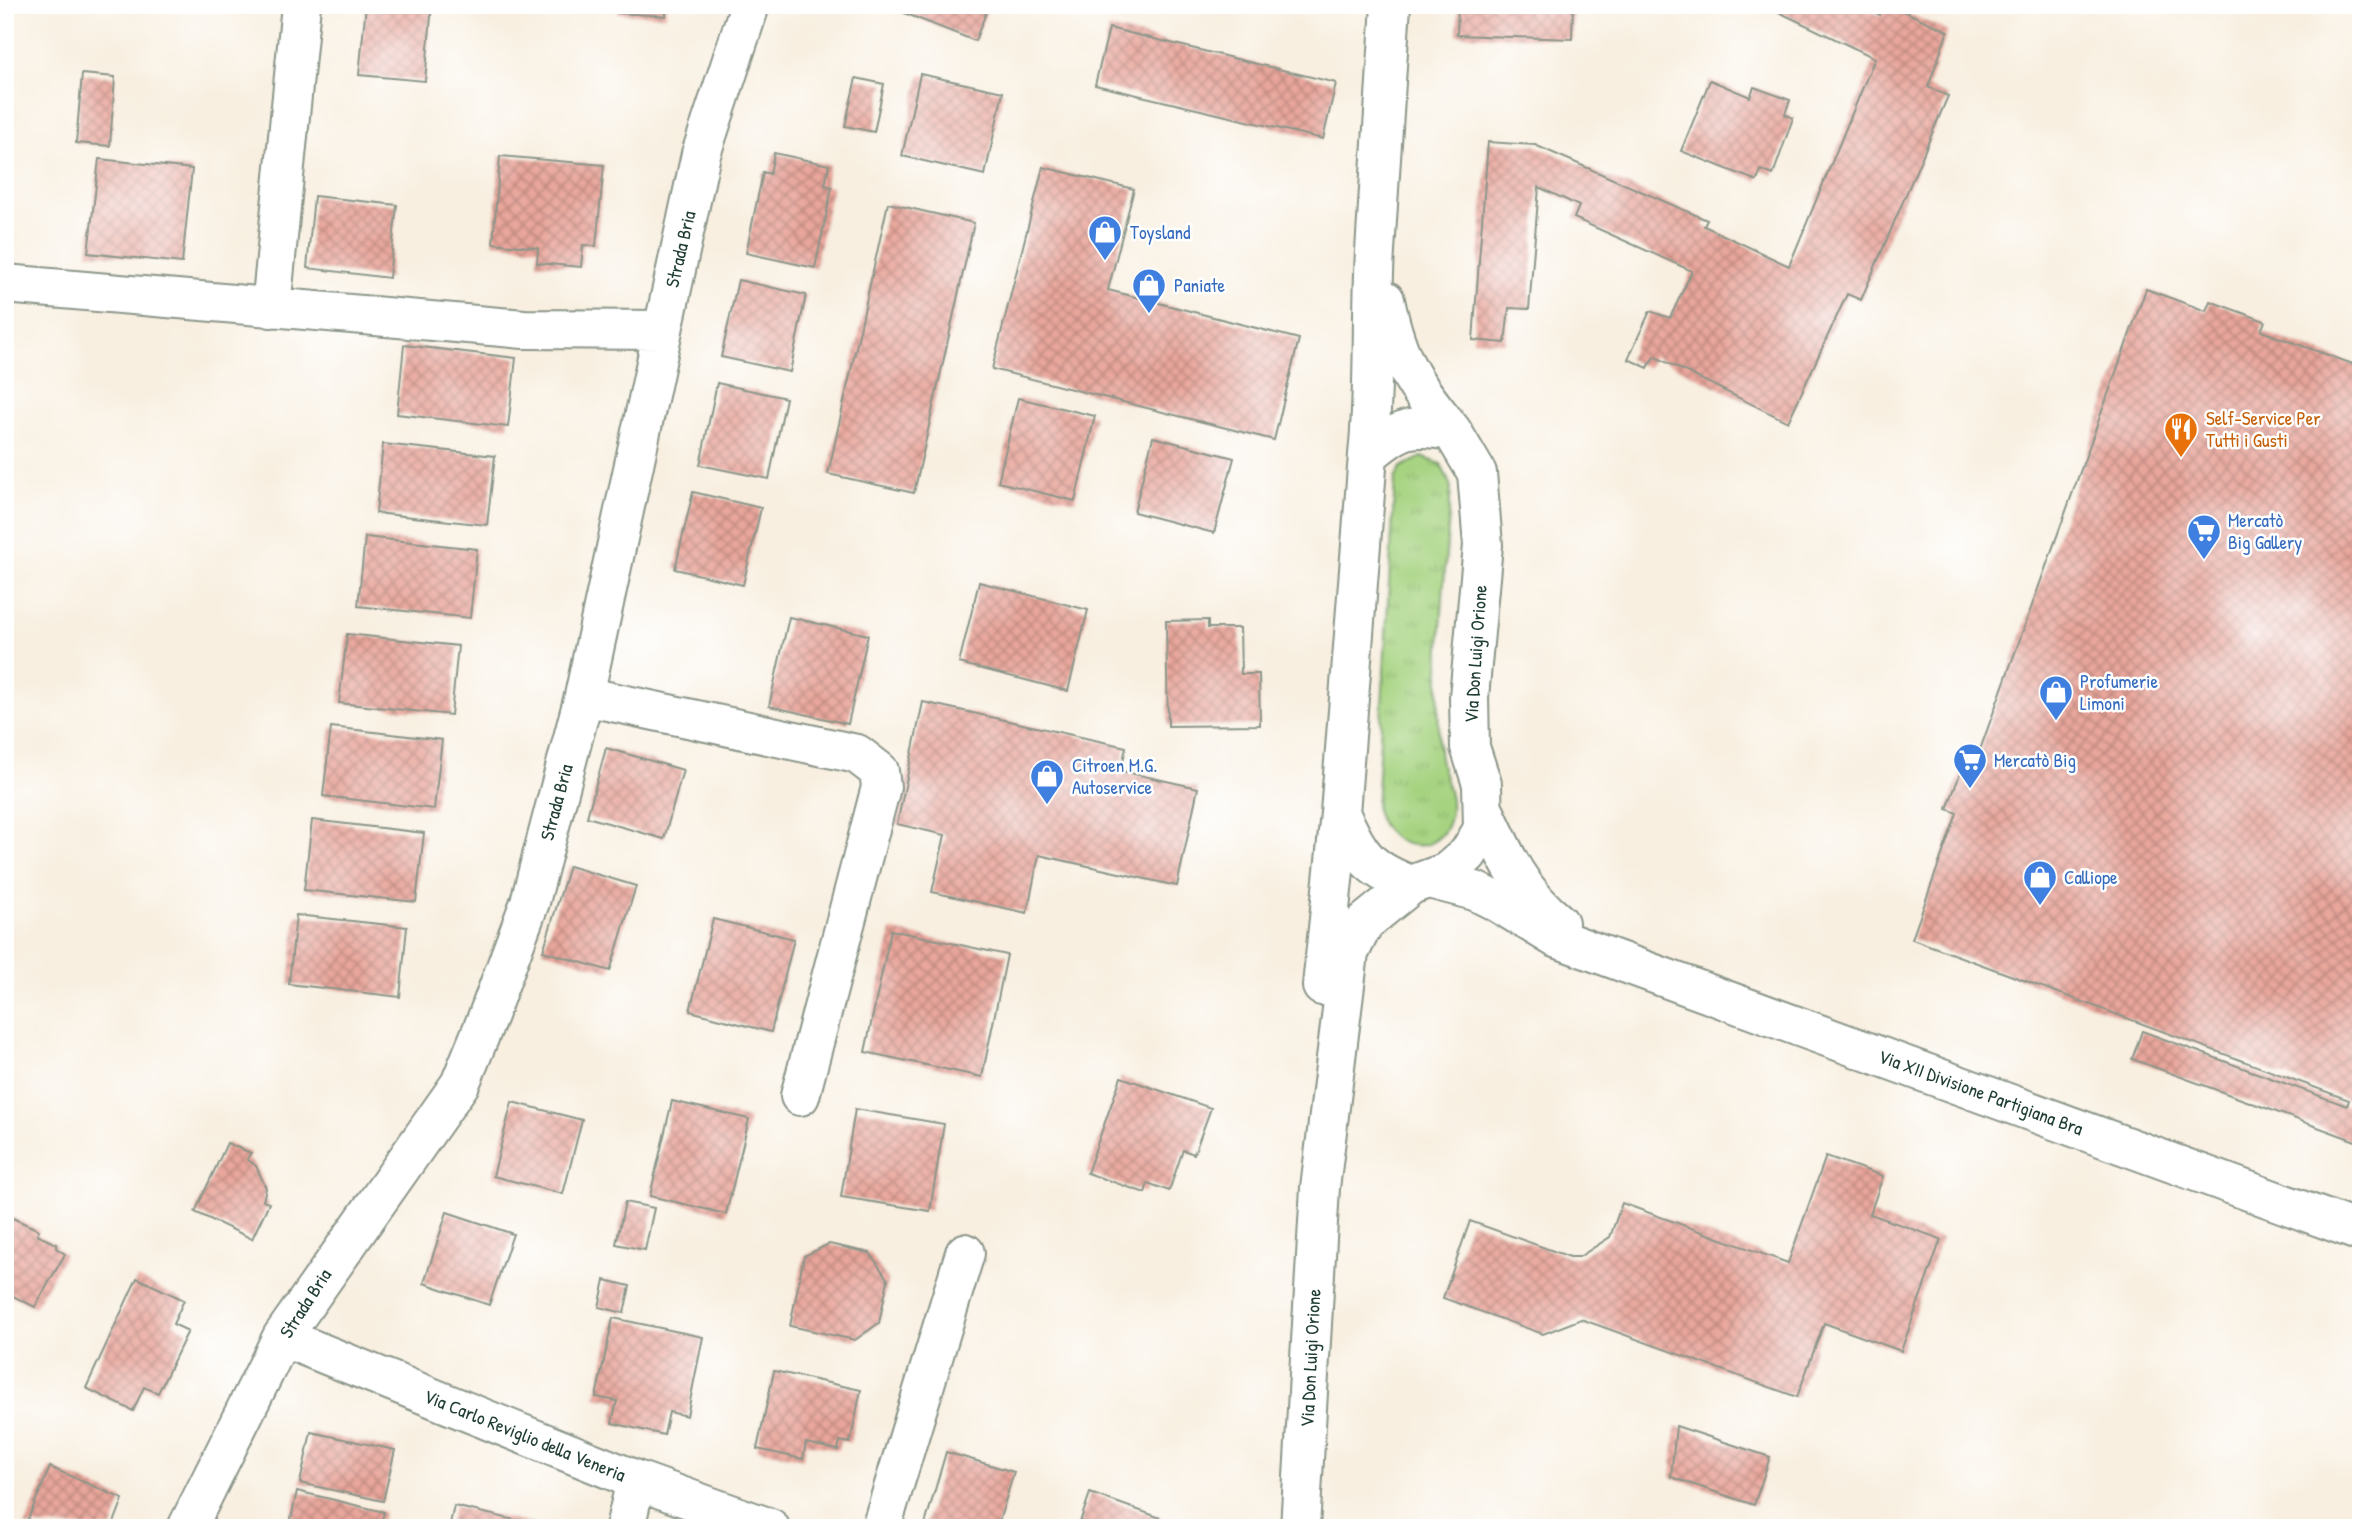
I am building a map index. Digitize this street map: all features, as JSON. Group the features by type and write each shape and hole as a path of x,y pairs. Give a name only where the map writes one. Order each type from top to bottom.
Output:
{"street":[{"path":"271,308 301,5"},
{"name":"Strada Bria","path":"187,1528 282,1337 460,1084 530,902 584,696 701,154 750,5"},
{"name":"Via Don Luigi Orione","path":"1320,1188 1317,1039 1340,813 1372,413 1375,250 1391,5"},
{"name":"Via Don Luigi Orione","path":"1300,1528 1320,1188 1349,953 1364,923 1420,882 1447,873 1468,854 1483,829 1482,784 1470,747 1469,697 1483,545 1478,472 1452,431 1413,382 1394,341 1375,250"},
{"path":"5,284 524,329 662,330"},
{"path":"1368,454 1392,435 1419,425 1452,431"},
{"path":"584,696 857,754 879,771 881,787 800,1096"},
{"name":"Via XII Divisione Partigiana Bra","path":"1483,808 1514,874 1531,898 1599,954"},
{"name":"Via Don Luigi Orione","path":"1340,813 1360,855 1391,878 1420,882"},
{"name":"Via XII Divisione Partigiana Bra","path":"1420,882 1475,891 1556,938 2361,1232"},
{"path":"881,1528 965,1253"},
{"name":"Via Carlo Reviglio della Veneria","path":"282,1337 636,1480 769,1528"},
{"path":"625,1528 636,1480"}],"green space":[{"path":"1422,457 1441,464 1451,487 1438,716 1440,758 1451,808 1445,830 1436,839 1426,844 1414,845 1391,835 1382,825 1376,810 1395,479 1401,467"}],"building":[{"path":"366,5 432,5 425,81 359,75"},
{"path":"619,5 666,5 666,16 618,13"},
{"path":"884,5 989,5 975,41"},
{"path":"1458,5 1573,5 1572,39 1457,35"},
{"path":"1764,5 1857,5 1880,15 1884,5 1890,5 1948,31 1928,87 1948,96 1861,300 1847,294 1788,422 1654,356 1648,368 1628,359 1650,311 1670,318 1692,271 1574,218 1579,206 1539,187 1529,309 1509,308 1505,343 1473,340 1488,142 1535,145 1707,220 1704,226 1789,266 1875,58"},
{"path":"1109,28 1336,83 1323,139 1095,85"},
{"path":"82,74 115,77 110,146 76,143"},
{"path":"920,74 1003,92 985,175 902,156"},
{"path":"856,78 884,84 874,132 845,126"},
{"path":"1710,80 1750,97 1754,87 1790,100 1785,114 1793,118 1773,175 1761,170 1757,181 1681,151"},
{"path":"774,153 829,165 825,185 832,187 815,268 746,253 763,172 770,174"},
{"path":"500,156 604,165 596,246 583,245 581,267 537,263 538,248 493,243"},
{"path":"99,159 192,169 182,263 88,253"},
{"path":"1043,167 1134,189 1108,290 1299,339 1274,440 992,369"},
{"path":"314,196 397,205 389,278 307,268"},
{"path":"888,203 974,223 914,493 828,474"},
{"path":"738,280 806,295 790,372 721,357"},
{"name":"Mercatò Big Gallery","path":"2146,289 2206,311 2210,301 2265,321 2261,331 2361,367 2361,1143 2132,1059 2142,1031 2347,1106 2349,1100 1912,939 1957,813 1947,809 1967,755 1977,758"},
{"path":"404,345 516,358 508,427 397,414"},
{"path":"717,383 786,398 769,479 700,465"},
{"path":"1018,398 1095,416 1075,501 998,482"},
{"path":"1153,437 1234,458 1214,533 1134,512"},
{"path":"383,444 495,456 487,525 376,513"},
{"path":"693,492 761,508 743,585 675,569"},
{"path":"365,537 477,549 470,618 358,606"},
{"path":"979,582 1088,610 1068,691 959,663"},
{"path":"789,617 868,635 848,724 769,706"},
{"path":"1208,620 1208,628 1240,628 1241,674 1259,674 1260,725 1168,726 1166,621"},
{"path":"347,634 458,646 451,715 339,703"},
{"name":"Citroen M.G. Autoservice","path":"923,702 1126,747 1121,771 1198,788 1177,886 1039,855 1027,913 932,892 945,835 897,824"},
{"path":"331,727 442,740 434,809 323,796"},
{"path":"606,748 683,770 664,839 587,817"},
{"path":"312,820 424,833 416,902 304,890"},
{"path":"569,866 636,886 610,971 543,951"},
{"path":"296,915 407,927 400,997 289,984"},
{"path":"713,919 794,939 771,1032 690,1011"},
{"path":"891,930 1007,955 982,1077 865,1052"},
{"path":"1121,1077 1211,1108 1194,1154 1183,1150 1169,1191 1148,1183 1145,1193 1087,1173"},
{"path":"672,1101 749,1119 726,1214 650,1196"},
{"path":"512,1102 582,1120 563,1194 493,1176"},
{"path":"855,1109 944,1124 930,1211 841,1197"},
{"path":"227,1143 251,1153 247,1159 256,1166 266,1188 263,1201 269,1203 252,1239 195,1212"},
{"path":"1826,1156 1883,1176 1870,1214 1941,1239 1901,1351 1824,1323 1797,1397 1581,1319 1543,1334 1443,1298 1470,1221 1570,1257 1579,1257 1610,1237 1622,1203 1788,1263"},
{"path":"625,1202 654,1208 645,1250 616,1244"},
{"path":"447,1212 513,1234 489,1305 424,1283"},
{"path":"6,1215 39,1230 37,1235 56,1244 56,1248 65,1254 35,1307 11,1295 5,1298"},
{"path":"829,1244 870,1253 888,1280 879,1323 855,1340 790,1326 804,1256"},
{"path":"137,1278 184,1300 173,1324 188,1331 158,1393 144,1387 133,1411 86,1388"},
{"path":"605,1280 630,1286 624,1313 599,1307"},
{"path":"613,1318 703,1337 687,1416 669,1412 664,1435 612,1423 617,1401 596,1397"},
{"path":"774,1371 861,1390 850,1443 840,1441 838,1450 806,1443 803,1459 757,1449"},
{"path":"1676,1426 1770,1457 1754,1505 1671,1477"},
{"path":"311,1432 395,1450 383,1501 300,1483"},
{"path":"946,1452 1014,1472 997,1528 924,1528"},
{"path":"50,1467 123,1499 112,1528 25,1526"},
{"path":"297,1491 384,1512 380,1528 289,1528"},
{"path":"1090,1493 1161,1518 1157,1528 1078,1528"},
{"path":"454,1506 545,1527 545,1528 449,1528"}],"place":[{"name":"Toysland","path":"1105,262"},
{"name":"Paniate","path":"1149,315"},
{"name":"Self-Service Per Tutti i Gusti","path":"2181,459"},
{"name":"Mercatò Big Gallery","path":"2204,561"},
{"name":"Profumerie Limoni","path":"2056,722"},
{"name":"Mercatò Big","path":"1970,790"},
{"name":"Citroen M.G. Autoservice","path":"1047,806"},
{"name":"Calliope","path":"2040,907"}]}
